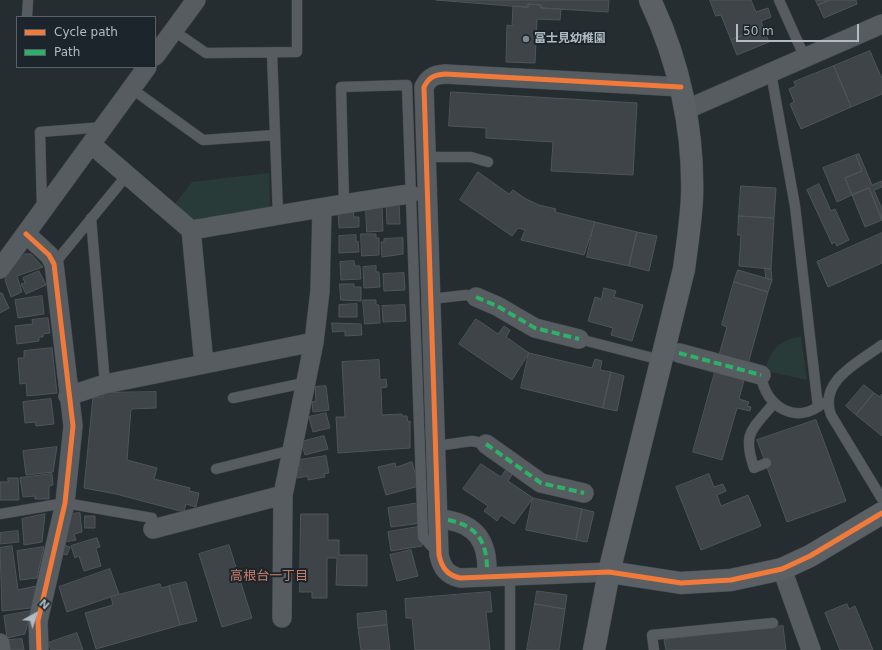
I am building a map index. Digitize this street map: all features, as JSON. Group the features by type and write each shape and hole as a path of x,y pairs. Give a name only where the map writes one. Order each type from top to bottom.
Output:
{"street":[{"path":"156,53 196,0"},
{"path":"594,650 609,572 670,357 689,233 692,189 690,143 685,110 681,87 667,41 650,0"},
{"path":"685,110 882,24"},
{"path":"0,269 146,68"},
{"path":"681,87 445,74 434,75 427,81 424,87 426,157 441,565 448,573 460,578 609,572 681,583 731,580 782,569 810,556 882,513"},
{"path":"91,144 191,230 204,364"},
{"path":"191,230 344,203 410,194"},
{"path":"282,618 283,495 304,383 314,342 320,291 322,208"},
{"path":"26,234 48,255 54,264 68,396 73,426 65,503 38,621 38,650"},
{"path":"476,297 492,303 535,328 580,339"},
{"path":"68,396 105,384 314,342"},
{"path":"670,357 761,376"},
{"path":"486,444 541,483 584,493"},
{"path":"153,529 283,495"},
{"path":"448,520 457,522 474,531 485,547 487,569"},
{"path":"782,569 811,650"},
{"path":"0,643 1,650"}],"lane":[{"path":"27,16 28,0"},
{"path":"174,31 206,53 298,52 297,0"},
{"path":"779,0 805,58"},
{"path":"272,53 278,215"},
{"path":"771,73 795,206 818,407"},
{"path":"344,203 341,87 408,85 410,194 423,537 440,555"},
{"path":"132,89 203,140 275,135"},
{"path":"42,211 40,132 104,127"},
{"path":"426,157 471,157 488,162"},
{"path":"54,264 127,175"},
{"path":"92,218 105,384"},
{"path":"431,299 466,295 476,297"},
{"path":"580,339 670,357"},
{"path":"761,376 764,389 774,403 781,409 798,414 812,411 818,407 828,395 833,385 839,378 880,350"},
{"path":"234,398 304,383"},
{"path":"828,395 828,406 831,415 882,499"},
{"path":"766,463 754,468 748,450 748,438 753,429 774,403"},
{"path":"436,446 472,441 486,444"},
{"path":"216,469 292,450"},
{"path":"0,514 65,503 152,518 153,529"},
{"path":"510,575 510,650"},
{"path":"654,650 652,635 773,623"}],"green space":[{"path":"269,173 270,207 193,220 174,205 192,182"},
{"path":"801,337 807,380 766,371 769,358 777,347 788,340"}],"building":[{"path":"436,0 609,0 608,12 541,8 541,5 528,4 528,7"},
{"path":"710,0 751,0 756,12 768,8 771,17 761,21 763,27 731,40 721,15 716,16"},
{"path":"816,0 830,0 818,5"},
{"path":"830,0 856,0 857,4 824,18 818,5"},
{"path":"528,4 541,5 541,8 561,9 560,20 537,19 535,63 506,62 507,25 512,26 513,6 528,7"},
{"path":"763,27 769,42 737,55 731,40"},
{"path":"870,51 882,79 882,94 851,107 834,66"},
{"path":"834,66 851,107 801,129 790,104 794,102 789,89 796,86 794,82"},
{"path":"451,92 637,103 633,175 551,171 553,142 486,138 486,128 449,126"},
{"path":"859,154 872,185 882,181 882,187 874,190 882,209 882,220 869,188 852,195 845,178 862,171 856,155"},
{"path":"856,155 862,171 845,178 852,195 837,202 823,168"},
{"path":"478,172 509,194 513,190 526,199 539,205 556,209 555,212 595,222 584,255 521,240 525,230 518,228 512,236 460,200"},
{"path":"819,184 831,211 835,209 849,240 837,246 835,242 832,244 807,190"},
{"path":"741,186 776,188 774,218 739,216"},
{"path":"869,188 882,220 865,227 852,195"},
{"path":"399,202 400,224 387,224 386,203"},
{"path":"366,207 382,207 383,231 367,232"},
{"path":"353,210 354,217 359,217 359,227 339,228 338,211"},
{"path":"739,216 774,218 771,269 739,266 741,235 738,235"},
{"path":"595,222 637,232 629,266 587,257"},
{"path":"637,232 657,236 649,271 629,266"},
{"path":"882,233 882,263 828,287 817,262"},
{"path":"361,234 376,234 376,238 379,238 379,255 362,256"},
{"path":"356,235 356,242 358,241 359,252 339,253 339,236"},
{"path":"403,238 403,254 382,257 381,242 384,242 384,239"},
{"path":"25,254 31,254 43,267 17,276 22,292 11,297 5,280 8,273"},
{"path":"354,261 355,266 360,266 361,279 341,280 340,262"},
{"path":"376,266 376,272 379,272 380,287 364,288 363,267"},
{"path":"765,268 771,269 772,280 766,278"},
{"path":"738,270 772,280 768,292 734,282"},
{"path":"39,271 46,285 26,294 21,284 25,283 23,278"},
{"path":"404,273 405,290 384,291 383,274"},
{"path":"734,282 768,292 748,364 719,355 727,327 722,325"},
{"path":"340,284 354,284 354,287 361,287 361,301 341,300"},
{"path":"604,288 616,291 614,297 643,305 632,341 611,335 613,328 588,321 595,297 601,299"},
{"path":"0,293 2,293 9,308 0,313"},
{"path":"42,296 44,314 18,318 15,300"},
{"path":"363,300 376,300 376,305 379,305 380,323 365,324"},
{"path":"357,304 357,317 339,317 339,305"},
{"path":"405,305 406,321 383,322 382,306"},
{"path":"48,318 50,333 43,334 43,337 39,337 39,341 17,344 15,326 33,324 32,320"},
{"path":"476,319 498,334 504,326 510,330 506,337 529,353 512,380 459,344"},
{"path":"332,323 361,324 362,335 345,336 345,331 333,332"},
{"path":"52,348 57,393 27,396 26,383 20,384 18,358 24,358 24,351"},
{"path":"529,353 592,368 595,359 602,361 600,370 611,372 603,408 521,388"},
{"path":"379,360 380,380 386,379 387,387 381,388 382,415 402,414 402,416 407,416 408,422 410,421 410,448 338,453 336,417 345,417 342,362"},
{"path":"611,372 624,376 617,411 603,408"},
{"path":"715,372 744,380 739,399 749,402 747,406 751,407 750,411 737,408 722,460 693,452"},
{"path":"864,385 874,393 856,415 846,406"},
{"path":"326,386 329,410 313,412 312,402 316,401 315,387"},
{"path":"156,392 156,408 131,409 127,460 157,468 154,479 190,488 189,491 199,493 196,507 186,504 184,512 116,494 84,488 93,397 103,397 103,393"},
{"path":"874,393 880,397 882,394 882,436 856,415"},
{"path":"51,399 54,424 36,426 35,422 25,423 23,402"},
{"path":"326,413 330,428 313,432 309,417"},
{"path":"816,420 846,501 787,522 757,440"},
{"path":"324,436 328,449 305,455 301,442"},
{"path":"57,447 53,472 26,475 23,451"},
{"path":"326,456 329,473 324,474 325,477 308,480 308,476 297,478 297,470 300,469 299,460"},
{"path":"412,462 419,486 386,495 378,467 395,463 396,467"},
{"path":"481,464 501,477 507,468 513,473 508,481 533,498 514,524 501,515 497,521 484,511 488,506 463,489"},
{"path":"52,474 53,485 49,486 49,499 35,499 35,496 23,497 20,478"},
{"path":"709,474 714,487 723,484 726,491 717,495 721,506 748,495 761,526 701,550 676,487"},
{"path":"8,478 18,478 19,500 0,500 0,482 8,482"},
{"path":"533,498 582,509 576,540 526,530"},
{"path":"419,503 422,523 391,527 388,508"},
{"path":"582,509 594,512 587,542 576,540"},
{"path":"80,513 82,532 74,534 76,540 64,542 70,514"},
{"path":"45,514 42,542 24,545 22,519"},
{"path":"301,514 328,514 328,540 339,540 339,555 367,555 367,586 336,585 337,558 327,558 327,598 312,598 312,592 300,592"},
{"path":"85,516 95,516 95,528 85,528"},
{"path":"418,527 422,546 391,551 388,532"},
{"path":"18,531 19,542 0,544 0,533"},
{"path":"97,538 100,547 96,548 101,566 84,571 79,556 75,558 71,546"},
{"path":"64,545 70,547 67,555 62,554"},
{"path":"229,545 252,618 222,627 199,554"},
{"path":"12,546 18,590 36,586 31,608 2,611 0,548"},
{"path":"44,547 37,578 20,580 17,551"},
{"path":"411,550 418,576 397,581 390,555"},
{"path":"110,569 119,594 67,612 59,587"},
{"path":"186,582 197,621 180,625 169,586"},
{"path":"160,584 162,588 169,586 180,625 96,649 85,613 113,605 111,597"},
{"path":"537,591 567,595 565,609 535,604"},
{"path":"490,592 492,612 486,612 490,650 415,650 412,618 406,618 405,599"},
{"path":"535,604 565,609 559,650 527,650"},
{"path":"847,604 849,609 855,606 873,650 840,650 825,613"},
{"path":"31,611 25,634 7,638 4,616"},
{"path":"386,611 387,625 358,628 357,614"},
{"path":"387,625 390,650 361,650 358,628"},
{"path":"783,626 786,650 666,650 664,640"},
{"path":"77,633 83,650 51,650 48,643"},
{"path":"22,639 24,650 10,650 8,640"}],"marked path":[{"path":"476,297 497,306 535,328 579,339"},
{"path":"679,353 761,375"},
{"path":"486,444 541,483 584,493"},
{"path":"448,520 458,522 466,526 473,530 478,536 485,550 487,569"}],"cycle path":[{"path":"681,87 445,74 432,77 424,87 439,555 442,564 448,573 460,578 609,572 681,583 731,580 782,569 810,556 882,513"},
{"path":"26,234 49,255 54,264 73,426 65,503 38,621 39,650"}],"place":[{"name":"冨士見幼稚園","path":"526,39"}],"district":[{"name":"高根台一丁目","path":"269,577"}]}
